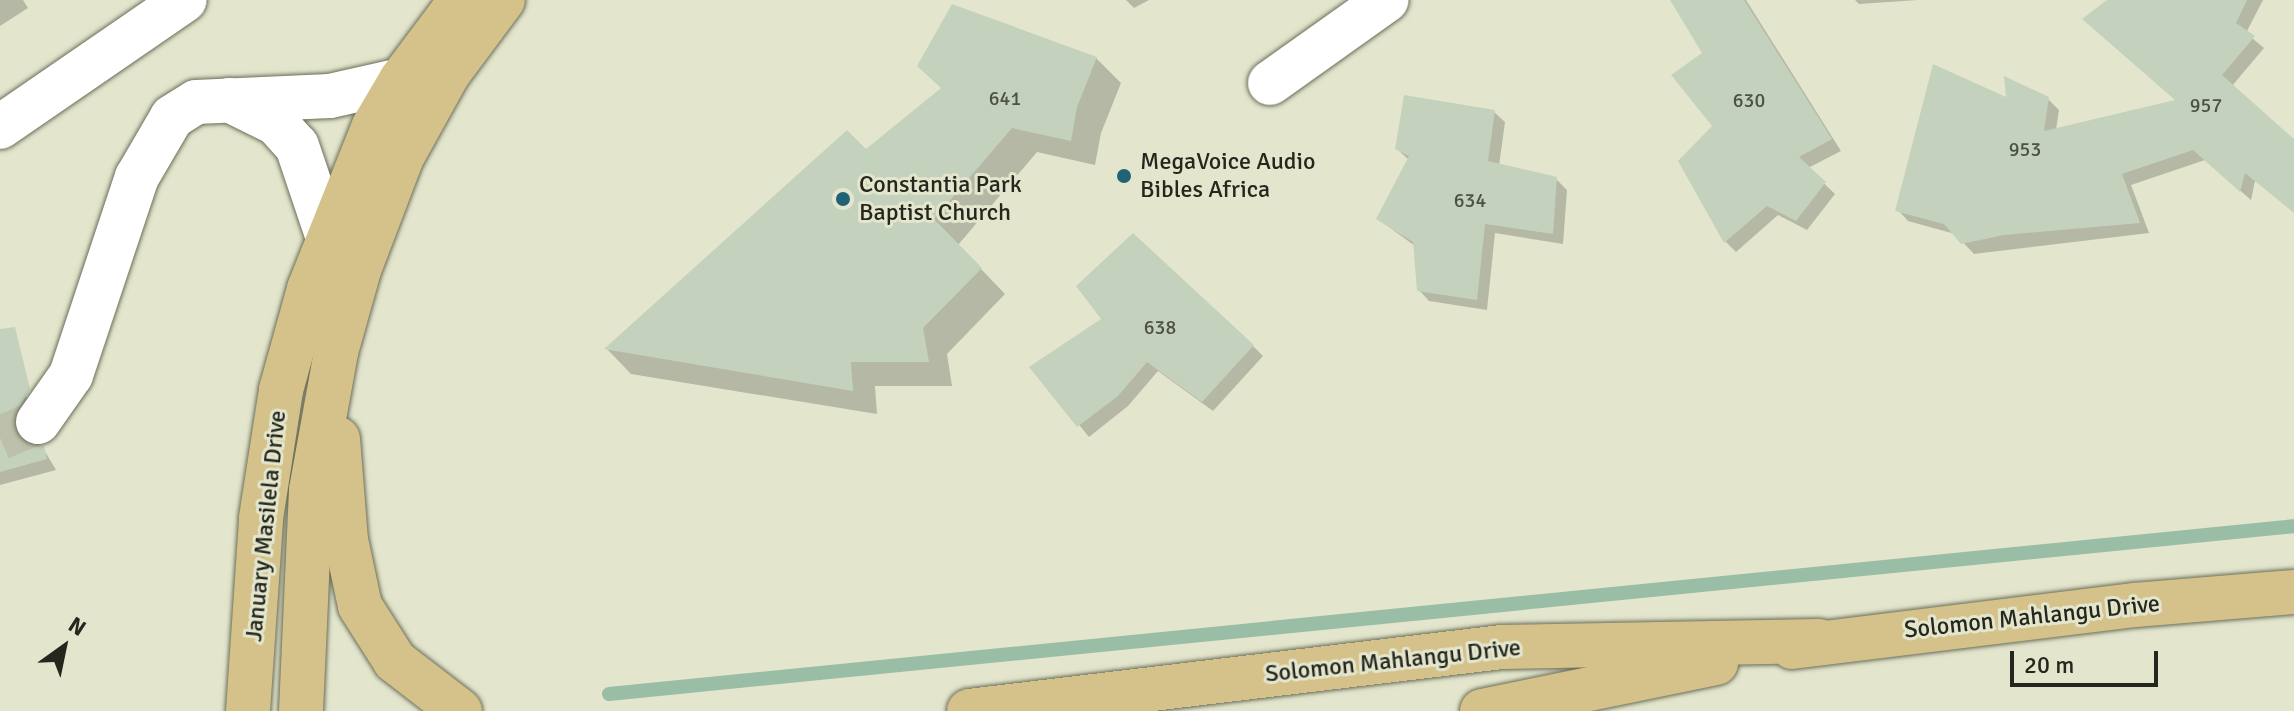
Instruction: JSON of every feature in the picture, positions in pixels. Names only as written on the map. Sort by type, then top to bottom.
[{"type":"main road","name":"January Masilela Drive","points":[[248,711],[261,518],[281,390],[327,235],[374,126],[401,80],[461,0]]},
{"type":"main road","name":"January Masilela Drive","points":[[301,711],[311,490],[336,352],[359,270],[402,157],[448,74],[503,0]]},
{"type":"main road","points":[[336,352],[341,496],[360,606],[395,661],[460,711]]},
{"type":"main road","name":"Solomon Mahlangu Drive","points":[[969,711],[1502,647],[1819,641],[2294,592]]},
{"type":"main road","name":"Solomon Mahlangu Drive","points":[[1482,711],[1819,641]]},
{"type":"street","points":[[0,127],[185,0]]},
{"type":"street","points":[[1270,83],[1387,0]]},
{"type":"street","points":[[38,422],[71,375],[154,142],[172,117],[196,102],[223,98],[330,96],[401,80]]},
{"type":"street","points":[[223,98],[276,123],[297,146],[327,235]]},
{"type":"building","points":[[1670,0],[1744,0],[1832,139],[1799,157],[1826,182],[1796,221],[1767,206],[1724,243],[1678,161],[1712,126],[1671,75],[1702,53]]},
{"type":"building","points":[[2107,0],[2247,0],[2236,23],[2255,36],[2222,75],[2294,139],[2294,213],[2245,173],[2240,192],[2193,150],[2122,174],[2140,223],[2004,235],[1961,244],[1944,224],[1895,211],[1933,64],[2006,97],[2004,76],[2049,97],[2044,131],[2175,100],[2082,19]]},
{"type":"building","name":"Constantia Park Baptist Church","points":[[952,4],[1097,57],[1077,107],[1071,141],[1012,128],[934,219],[982,268],[923,328],[929,362],[851,362],[853,391],[604,349],[847,130],[866,149],[941,88],[917,66]]},
{"type":"building","points":[[1404,95],[1495,110],[1488,161],[1557,177],[1553,234],[1485,224],[1477,300],[1417,291],[1413,242],[1376,219],[1409,156],[1395,149]]},
{"type":"building","points":[[1133,233],[1254,345],[1202,402],[1147,362],[1118,396],[1077,427],[1029,367],[1101,319],[1076,286]]},
{"type":"building","points":[[15,327],[30,389],[13,419],[15,432],[24,443],[44,446],[47,459],[0,472],[0,329]]},
{"type":"waterway","points":[[609,694],[2294,526]]},
{"type":"tunnel","points":[[0,438],[38,422]]},
{"type":"place","name":"MegaVoice Audio Bibles Africa","points":[[1124,176]]},
{"type":"place","name":"Constantia Park Baptist Church","points":[[843,199]]}]
